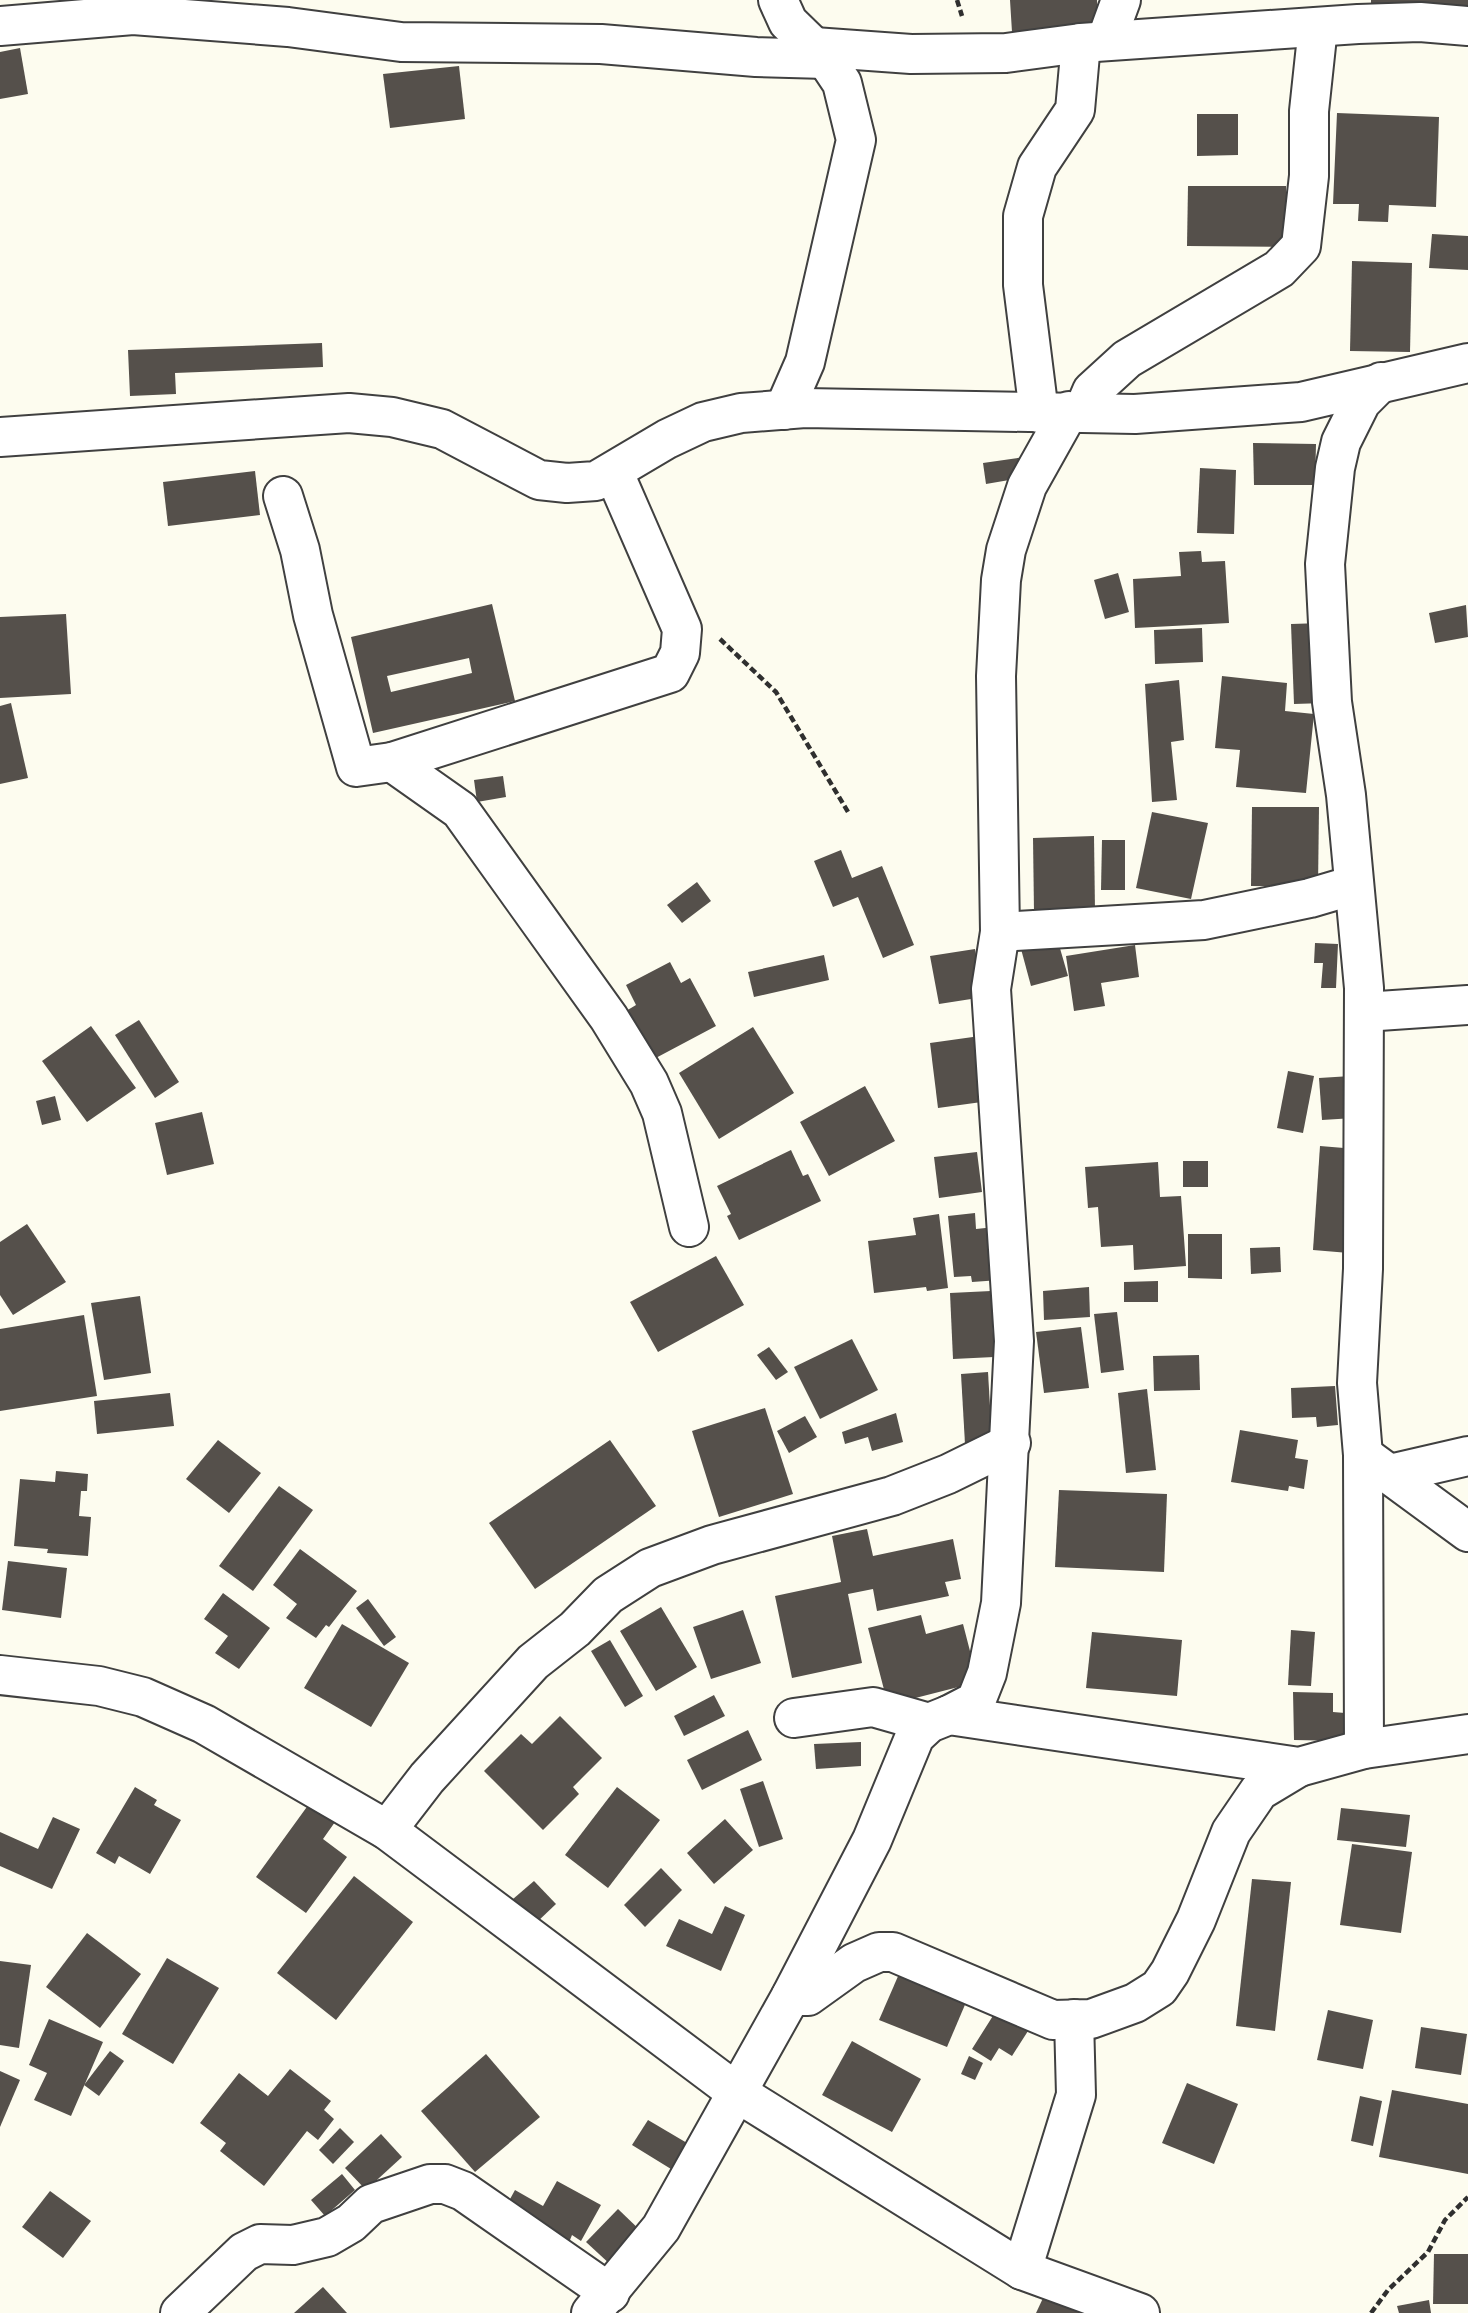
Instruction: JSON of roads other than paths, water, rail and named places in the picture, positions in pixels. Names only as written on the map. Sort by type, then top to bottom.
[{"type":"street","points":[[778,0],[788,22],[820,53],[842,83],[856,141],[804,362],[784,410]]},
{"type":"street","points":[[1064,412],[1023,285],[1023,216],[1037,167],[1075,110],[1093,42],[1121,0]]},
{"type":"street","points":[[0,26],[133,15],[288,27],[401,42],[601,44],[755,57],[820,53],[976,53],[1093,42],[1420,22],[1468,26]]},
{"type":"street","points":[[180,2313],[244,2252],[260,2244],[293,2245],[327,2236],[351,2223],[371,2204],[430,2184],[445,2184],[463,2191],[601,2303],[661,2228],[791,1996],[872,1840],[915,1736],[939,1719],[976,1701],[987,1672],[1002,1603],[1014,1341],[991,989],[1000,932],[996,676],[1000,580],[1006,550],[1027,486],[1064,412],[1092,391],[1126,359],[1279,269],[1301,246],[1309,176],[1309,111],[1318,27]]},
{"type":"street","points":[[0,437],[349,413],[392,417],[442,429],[539,480],[567,483],[596,481],[614,473],[667,439],[703,422],[741,413],[784,410],[1135,414],[1301,401],[1468,363]]},
{"type":"street","points":[[1364,1749],[1377,1465],[1357,1383],[1363,1269],[1364,1012],[1346,795],[1332,702],[1325,564],[1335,468],[1350,421],[1361,401],[1381,382]]},
{"type":"street","points":[[1301,401],[1320,430],[1335,468]]},
{"type":"street","points":[[283,496],[300,550],[313,615],[356,767],[392,762],[670,673],[680,653],[682,629],[614,473]]},
{"type":"street","points":[[392,762],[460,810],[608,1018],[649,1083],[662,1113],[689,1227]]},
{"type":"street","points":[[1000,932],[1204,920],[1310,898],[1354,885]]},
{"type":"street","points":[[1364,1012],[1468,1005]]},
{"type":"street","points":[[387,1830],[427,1778],[533,1662],[575,1629],[608,1595],[650,1568],[712,1545],[892,1496],[948,1474],[1011,1443]]},
{"type":"street","points":[[1377,1465],[1468,1457]]},
{"type":"street","points":[[1377,1465],[1468,1532]]},
{"type":"street","points":[[0,1675],[99,1686],[143,1697],[205,1724],[387,1830],[736,2092],[1022,2270],[1140,2313]]},
{"type":"street","points":[[793,1718],[873,1707],[939,1719],[1298,1767]]},
{"type":"street","points":[[791,1996],[808,1996],[854,1962],[879,1952],[893,1952],[1053,2020],[1091,2019],[1135,2003],[1159,1989],[1170,1972],[1196,1920],[1231,1832],[1259,1791],[1298,1767],[1364,1749],[1468,1734]]},
{"type":"street","points":[[1022,2270],[1076,2095],[1074,2020]]}]
